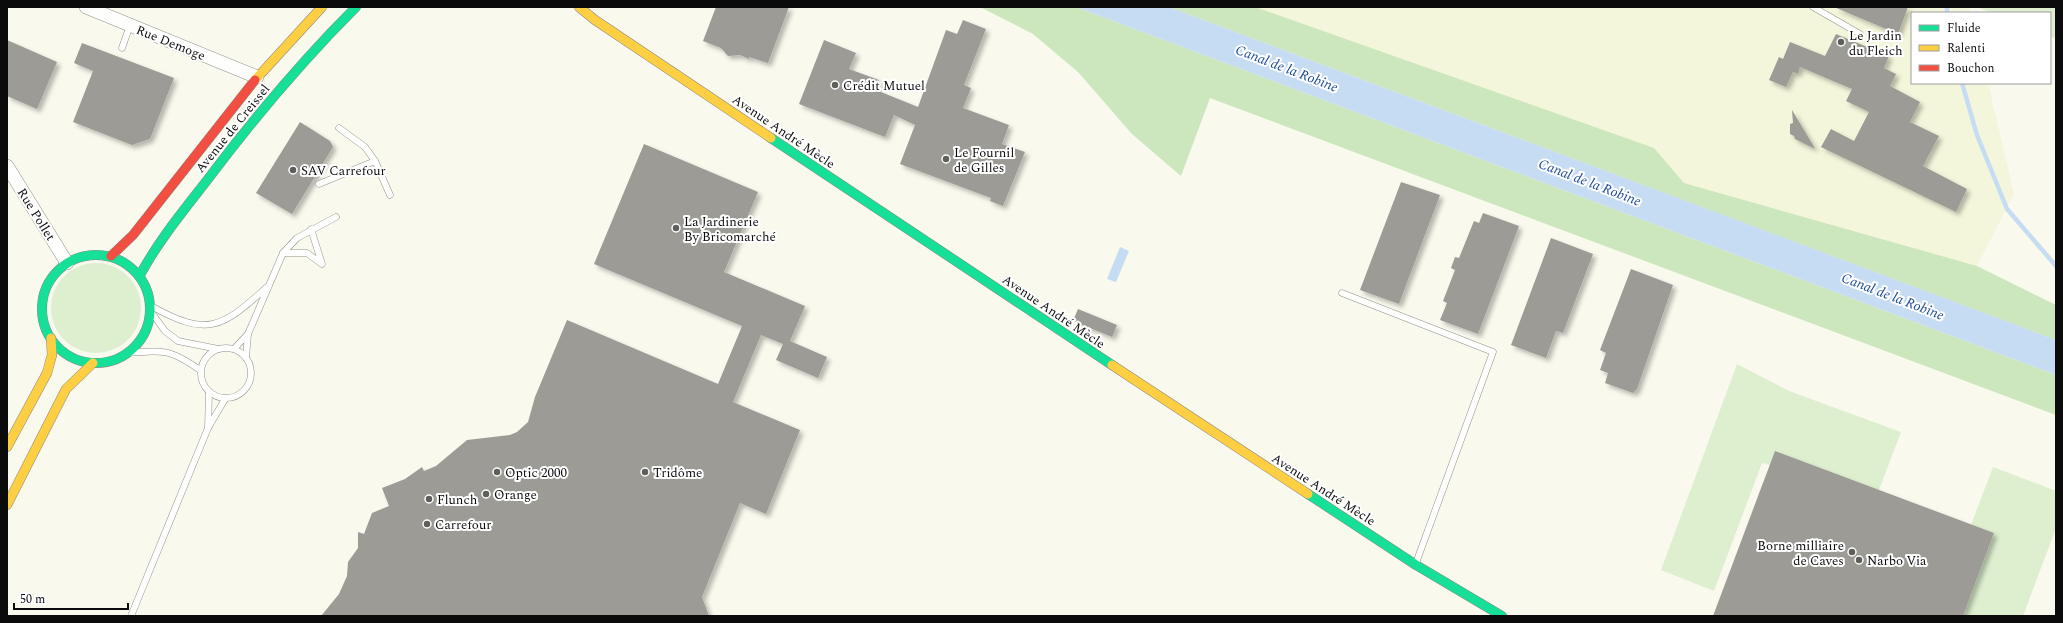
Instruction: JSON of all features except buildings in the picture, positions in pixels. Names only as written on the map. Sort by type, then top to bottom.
[{"type":"street","name":"Rue Demoge","points":[[86,7],[257,77]]},
{"type":"street","name":"Avenue de Creissel","points":[[111,256],[134,235],[257,77],[322,7]]},
{"type":"street","name":"Avenue de Creissel","points":[[140,275],[153,250],[263,108],[339,23],[356,7]]},
{"type":"street","name":"Avenue André Mècle","points":[[571,7],[596,20]]},
{"type":"street","name":"Avenue André Mècle","points":[[579,7],[596,20],[1018,302],[1416,565],[1502,616]]},
{"type":"street","name":"Rue Pollet","points":[[7,166],[67,263]]},
{"type":"street","points":[[96,254],[111,256],[127,263],[140,275],[148,290],[151,309],[148,328],[140,342],[128,353],[112,361],[93,363],[72,357],[62,351],[51,338],[43,323],[42,306],[45,289],[54,274],[67,263],[81,256],[96,254]]},
{"type":"street","points":[[7,447],[47,373],[52,355],[51,338]]},
{"type":"street","points":[[7,506],[66,388],[93,363]]},
{"type":"lane","points":[[1813,7],[1860,34]]},
{"type":"lane","points":[[122,48],[130,25]]},
{"type":"lane","points":[[339,128],[365,147],[375,161],[390,195]]},
{"type":"lane","points":[[318,184],[375,161]]},
{"type":"lane","points":[[246,357],[248,334],[283,253],[297,238],[311,229],[336,217]]},
{"type":"lane","points":[[283,253],[307,253],[322,264],[311,229]]},
{"type":"lane","points":[[151,309],[192,325],[207,326],[226,319],[269,284]]},
{"type":"lane","points":[[1342,293],[1493,352],[1416,565]]},
{"type":"lane","points":[[151,309],[165,331],[178,341],[218,349],[234,349],[246,357],[251,366],[251,377],[245,390],[236,397],[225,399],[217,398],[209,393],[201,379],[200,370],[208,355],[218,349]]},
{"type":"lane","points":[[234,349],[248,334]]},
{"type":"lane","points":[[128,353],[160,350],[180,356],[200,370]]},
{"type":"lane","points":[[208,428],[209,393]]},
{"type":"lane","points":[[131,616],[208,428],[225,399]]},
{"type":"green space","points":[[980,7],[1076,7],[2056,375],[2056,415],[1210,98],[1181,176],[1132,134],[1078,72],[1033,34]]},
{"type":"green space","points":[[1169,7],[1255,7],[1654,148],[1684,183],[1977,266],[2056,305],[2056,340]]},
{"type":"green space","points":[[1195,7],[1970,7],[1971,12],[1911,12],[1911,84],[1988,84],[2014,194],[1977,266],[1684,183]]},
{"type":"green space","points":[[1977,7],[2056,7],[2056,39],[2051,36],[2051,12],[1990,12]]},
{"type":"green space","points":[[96,263],[113,267],[128,276],[137,291],[141,308],[137,325],[128,340],[113,349],[96,353],[79,349],[64,340],[55,325],[51,308],[55,291],[64,276],[79,267]]},
{"type":"green space","points":[[1737,364],[1789,391],[1901,432],[1879,490],[1762,463],[1714,591],[1661,570]]},
{"type":"green space","points":[[1993,467],[2056,491],[2056,528],[2023,616],[1963,616],[1994,533],[1971,525]]},
{"type":"water","name":"Canal de la Robine","points":[[1076,7],[1169,7],[2027,329],[2056,340],[2056,375]]},
{"type":"water","points":[[1120,247],[1129,251],[1116,282],[1107,279]]},
{"type":"waterway","points":[[1947,7],[1947,12]]},
{"type":"waterway","points":[[1962,84],[1977,135],[2007,209],[2056,266]]},
{"type":"traffic: fast","points":[[140,275],[147,262],[172,226],[243,134],[279,90],[356,7]]},
{"type":"traffic: fast","points":[[771,138],[1112,365]]},
{"type":"traffic: fast","points":[[96,255],[117,259],[134,271],[146,288],[150,309],[146,330],[134,347],[117,359],[96,363],[75,359],[58,347],[46,330],[42,309],[46,288],[58,271],[75,259],[96,255]]},
{"type":"traffic: fast","points":[[1308,494],[1416,565],[1502,616]]},
{"type":"traffic: slow","points":[[255,80],[322,7]]},
{"type":"traffic: slow","points":[[579,7],[595,20],[771,138]]},
{"type":"traffic: slow","points":[[7,447],[47,373],[52,355],[51,338]]},
{"type":"traffic: slow","points":[[7,505],[66,389],[93,363]]},
{"type":"traffic: slow","points":[[1112,365],[1308,494]]},
{"type":"traffic: jam","points":[[111,256],[133,235],[255,80]]},
{"type":"place","name":"Le Jardin du Fleich","points":[[1841,42]]},
{"type":"place","name":"Crédit Mutuel","points":[[835,85]]},
{"type":"place","name":"Le Fournil de Gilles","points":[[946,159]]},
{"type":"place","name":"SAV Carrefour","points":[[293,170]]},
{"type":"place","name":"La Jardinerie By Bricomarché","points":[[676,228]]},
{"type":"place","name":"Optic 2000","points":[[497,472]]},
{"type":"place","name":"Tridôme","points":[[645,472]]},
{"type":"place","name":"Orange","points":[[486,494]]},
{"type":"place","name":"Flunch","points":[[429,499]]},
{"type":"place","name":"Carrefour","points":[[427,524]]},
{"type":"place","name":"Borne milliaire de Caves","points":[[1852,552]]},
{"type":"place","name":"Narbo Via","points":[[1859,560]]}]
